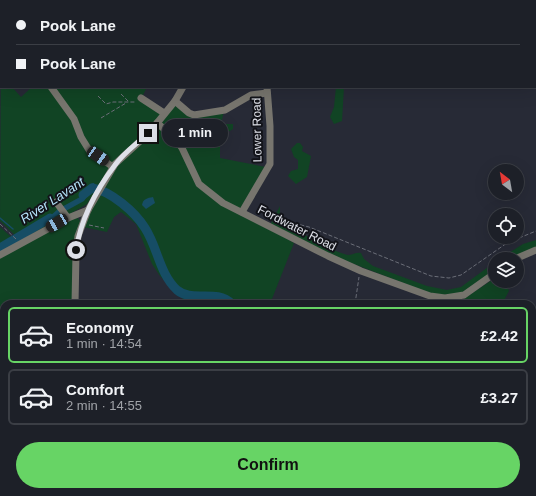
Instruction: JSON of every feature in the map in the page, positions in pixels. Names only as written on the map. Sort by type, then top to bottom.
[{"type":"street","points":[[52,88],[74,119],[81,137],[89,150],[113,167]]},
{"type":"street","points":[[75,300],[76,252],[82,223],[88,210],[113,167],[148,133],[175,101],[182,88]]},
{"type":"street","points":[[175,101],[189,113],[194,115],[226,110],[251,95],[267,90]]},
{"type":"street","name":"Lower Road","points":[[242,212],[270,164],[270,126],[267,90]]},
{"type":"street","points":[[141,98],[164,113]]},
{"type":"street","name":"Fordwater Road","points":[[157,122],[175,138],[182,148],[199,184],[223,203],[290,238],[361,271],[444,300]]},
{"type":"street","points":[[57,203],[66,216]]},
{"type":"street","points":[[0,255],[66,216],[88,210]]},
{"type":"street","points":[[524,255],[536,250]]},
{"type":"street","name":"Fordwater Road","points":[[450,300],[464,295],[488,278]]},
{"type":"path","points":[[121,94],[129,101],[129,103]]},
{"type":"path","points":[[98,96],[105,101],[106,104],[113,102],[134,103],[141,98]]},
{"type":"path","points":[[100,118],[126,103]]},
{"type":"path","points":[[82,223],[104,228]]},
{"type":"path","points":[[0,224],[15,238]]},
{"type":"path","points":[[287,233],[297,224],[309,227],[431,276],[449,278],[461,275],[507,243],[536,231]]},
{"type":"path","points":[[356,300],[361,271]]},
{"type":"green space","points":[[1,88],[13,88],[21,97],[31,88],[146,88],[141,99],[161,114],[147,132],[110,168],[87,204],[22,242],[0,221]]},
{"type":"green space","points":[[336,88],[344,88],[342,121],[334,124],[330,117],[334,107]]},
{"type":"green space","points":[[175,103],[189,114],[224,111],[220,128],[226,124],[233,124],[233,129],[228,132],[228,137],[220,146],[220,158],[271,168],[245,213],[294,243],[272,300],[183,299],[160,276],[152,264],[136,224],[121,212],[114,217],[107,232],[83,227],[89,211],[116,165]]},
{"type":"green space","points":[[297,143],[300,143],[303,147],[302,151],[311,156],[307,177],[296,184],[288,176],[291,171],[298,169],[298,160],[294,157],[291,149]]},
{"type":"green space","points":[[280,206],[280,216],[283,221],[315,241],[344,254],[349,255],[361,253],[364,259],[373,266],[427,286],[447,290],[461,287],[488,267],[488,274],[473,286],[459,293],[452,295],[432,294],[328,254],[270,225]]},
{"type":"green space","points":[[78,218],[80,221],[73,300],[0,300],[0,258],[69,220]]},
{"type":"green space","points":[[0,227],[19,244],[0,253]]},
{"type":"green space","points":[[536,240],[536,248],[524,253],[510,252],[524,244]]},
{"type":"green space","points":[[488,283],[488,288],[508,288],[509,291],[504,300],[462,300]]},
{"type":"water","points":[[94,183],[95,185],[84,201],[40,225],[58,209],[80,197],[90,184]]},
{"type":"water","points":[[153,197],[155,203],[146,209],[142,205],[143,201],[147,198]]},
{"type":"waterway","name":"River Lavant","points":[[83,195],[92,188],[107,193],[122,203],[135,215],[145,228],[166,276],[177,290],[183,294],[212,296],[227,300]]},
{"type":"waterway","points":[[0,218],[13,229]]},
{"type":"waterway","name":"River Lavant","points":[[0,248],[50,218]]},
{"type":"route","points":[[76,250],[82,223],[115,164],[148,133]]}]
